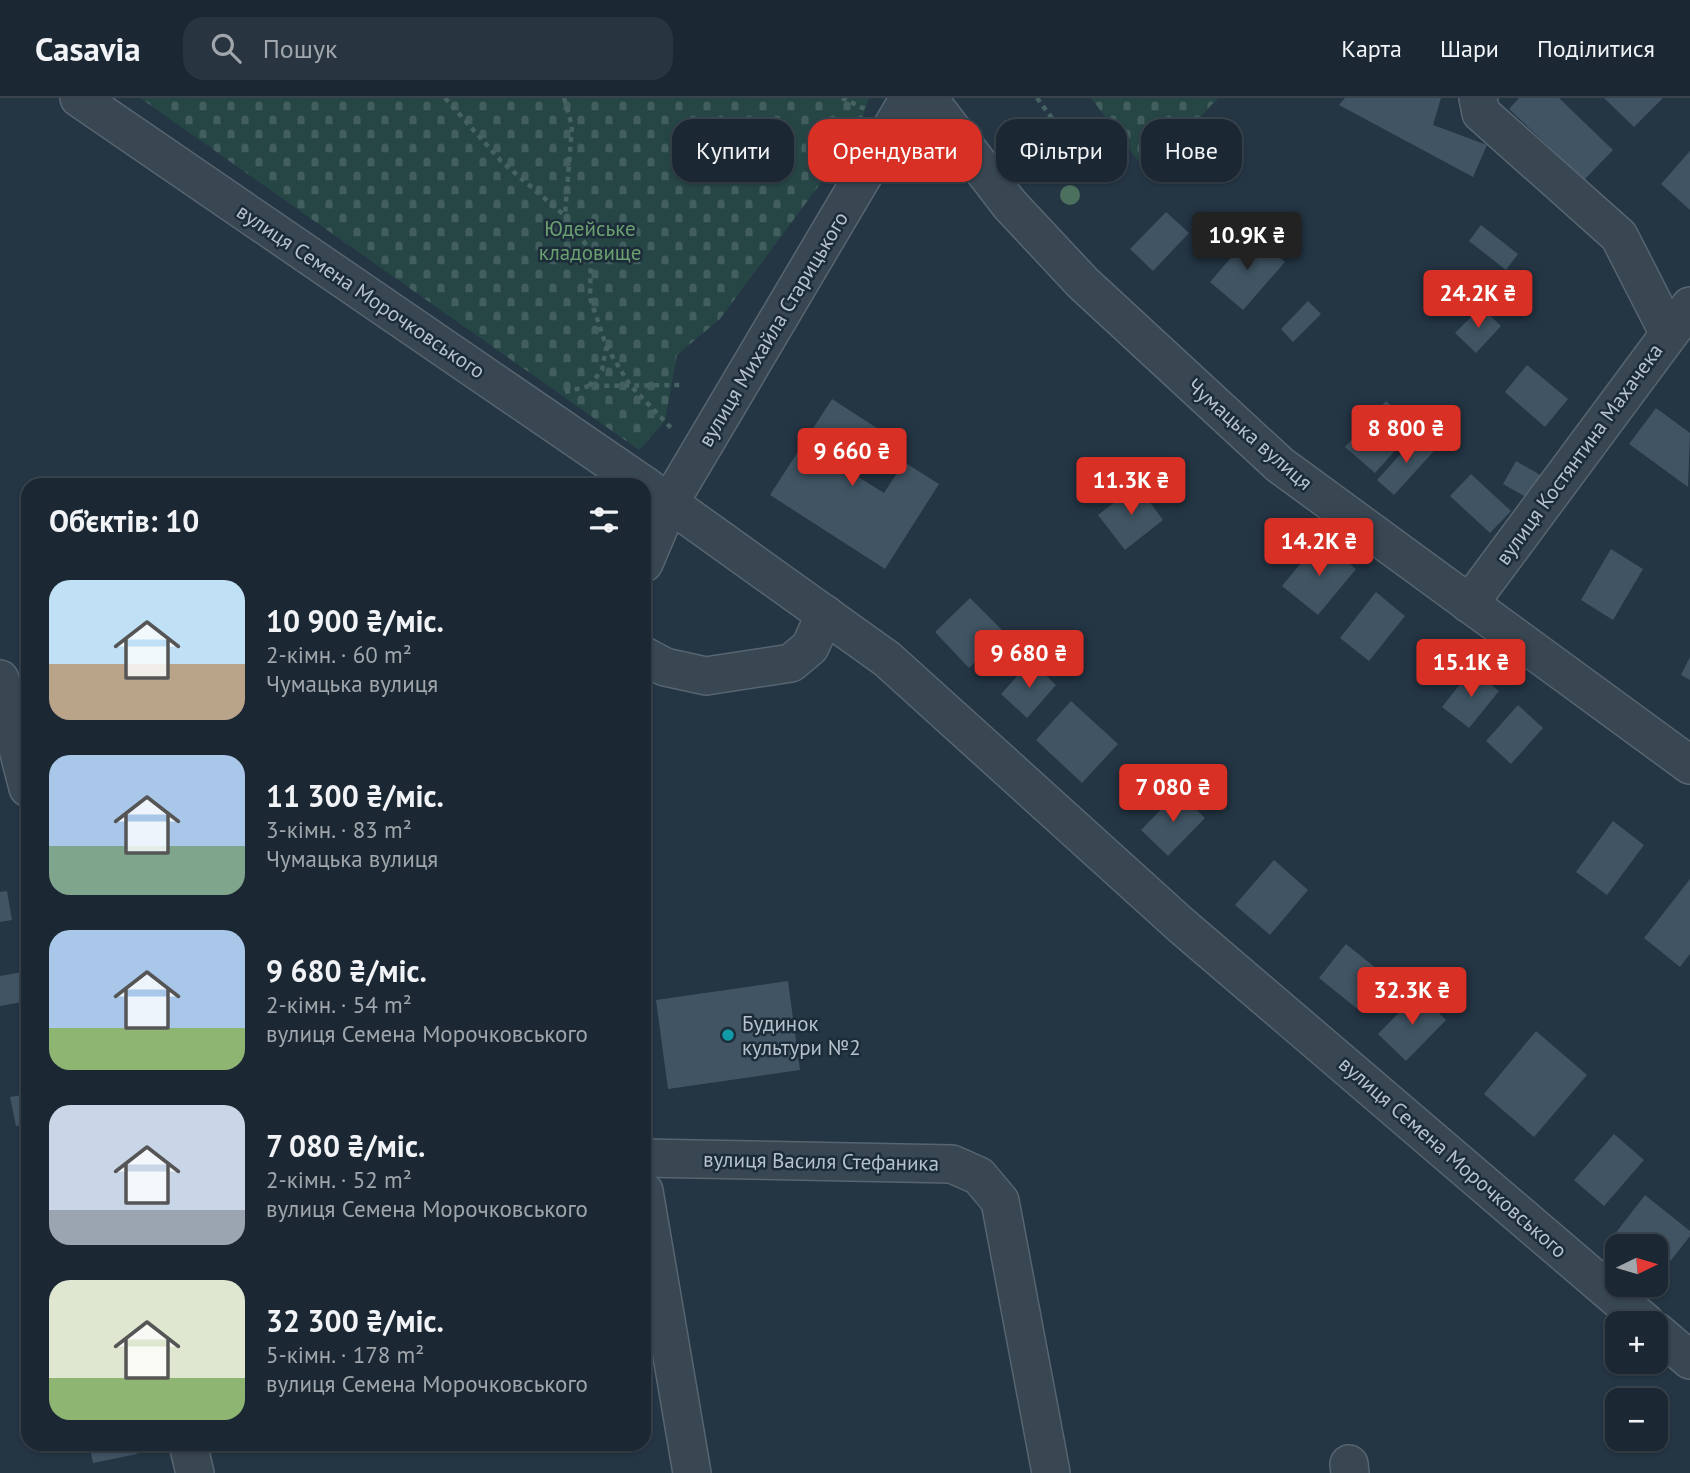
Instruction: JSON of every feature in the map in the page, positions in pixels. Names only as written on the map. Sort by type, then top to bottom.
[{"type":"street","name":"вулиця Семена Морочковського","points":[[79,98],[633,478]]},
{"type":"street","name":"вулиця Михайла Старицького","points":[[652,491],[909,98]]},
{"type":"street","name":"Чумацька вулиця","points":[[928,98],[1010,205],[1083,283],[1280,465],[1690,765]]},
{"type":"street","points":[[1478,98],[1481,113],[1619,236],[1679,319]]},
{"type":"street","name":"вулиця Костянтина Махачека","points":[[1469,604],[1679,319]]},
{"type":"street","name":"вулиця Семена Морочковського","points":[[652,491],[887,659],[1182,926],[1632,1311]]},
{"type":"street","points":[[651,660],[665,667],[706,676],[792,663],[810,647],[825,614]]},
{"type":"street","points":[[0,679],[20,722]]},
{"type":"street","name":"вулиця Василя Стефаника","points":[[651,1158],[952,1164],[979,1175],[1000,1201],[1051,1473]]},
{"type":"street","points":[[651,1232],[692,1473]]},
{"type":"street","points":[[1668,1341],[1690,1360]]},
{"type":"street","points":[[190,1451],[195,1473]]},
{"type":"path","points":[[445,98],[501,161],[565,215],[591,252],[590,298],[607,348],[630,384],[678,435]]},
{"type":"path","points":[[564,98],[572,126],[565,215]]},
{"type":"path","points":[[842,98],[878,115]]},
{"type":"path","points":[[1037,98],[1052,119]]},
{"type":"path","points":[[589,386],[601,369],[607,348]]},
{"type":"path","points":[[562,393],[589,386],[682,385]]},
{"type":"green space","name":"Юдейське кладовище","points":[[140,98],[869,98],[862,119],[808,119],[808,182],[821,182],[720,319],[677,355],[665,421],[639,450]]},
{"type":"green space","points":[[1091,98],[1218,98],[1198,119],[1141,119],[1141,165],[1127,146],[1127,119],[1107,119]]},
{"type":"building","points":[[1345,98],[1441,98],[1433,125],[1487,145],[1473,177],[1339,105]]},
{"type":"building","points":[[1519,98],[1559,98],[1613,150],[1584,180],[1509,109]]},
{"type":"building","points":[[1604,98],[1663,98],[1634,127]]},
{"type":"building","points":[[1690,151],[1690,210],[1661,184]]},
{"type":"building","points":[[1166,212],[1189,233],[1153,271],[1130,249]]},
{"type":"building","points":[[1481,225],[1518,254],[1506,270],[1469,241]]},
{"type":"building","points":[[1251,234],[1285,262],[1243,310],[1210,282]]},
{"type":"building","points":[[1308,301],[1321,314],[1293,342],[1281,329]]},
{"type":"building","points":[[1481,307],[1501,326],[1476,353],[1455,333]]},
{"type":"building","points":[[1527,365],[1568,399],[1545,427],[1505,392]]},
{"type":"building","points":[[832,399],[880,430],[852,473],[884,493],[904,462],[939,484],[885,569],[770,495]]},
{"type":"building","points":[[1386,401],[1416,427],[1375,473],[1345,447]]},
{"type":"building","points":[[1656,408],[1690,433],[1688,487],[1629,444]]},
{"type":"building","points":[[1418,435],[1434,451],[1394,495],[1377,480]]},
{"type":"building","points":[[1516,461],[1542,476],[1529,499],[1503,484]]},
{"type":"building","points":[[1471,474],[1511,511],[1490,533],[1450,496]]},
{"type":"building","points":[[1137,485],[1163,520],[1125,550],[1098,515]]},
{"type":"building","points":[[1320,540],[1356,569],[1318,615],[1282,586]]},
{"type":"building","points":[[1611,549],[1643,569],[1613,620],[1581,600]]},
{"type":"building","points":[[1376,592],[1405,616],[1369,661],[1340,638]]},
{"type":"building","points":[[970,598],[1005,633],[969,668],[935,632]]},
{"type":"building","points":[[1690,657],[1690,680],[1681,675]]},
{"type":"building","points":[[1031,661],[1056,685],[1027,718],[1001,694]]},
{"type":"building","points":[[1472,669],[1499,691],[1469,728],[1442,707]]},
{"type":"building","points":[[1071,701],[1118,744],[1082,783],[1036,740]]},
{"type":"building","points":[[1518,705],[1543,728],[1511,764],[1486,741]]},
{"type":"building","points":[[1178,792],[1205,818],[1168,856],[1141,830]]},
{"type":"building","points":[[1613,821],[1644,845],[1607,895],[1576,872]]},
{"type":"building","points":[[1274,860],[1308,890],[1270,935],[1235,905]]},
{"type":"building","points":[[1690,879],[1690,954],[1680,967],[1644,938]]},
{"type":"building","points":[[7,891],[12,920],[0,922],[0,892]]},
{"type":"building","points":[[1346,944],[1387,977],[1360,1011],[1319,978]]},
{"type":"building","points":[[21,972],[21,1002],[0,1006],[0,976]]},
{"type":"building","name":"Будинок культури №2","points":[[788,981],[800,1070],[668,1089],[656,1000]]},
{"type":"building","points":[[1418,993],[1446,1020],[1406,1061],[1378,1034]]},
{"type":"building","points":[[1536,1031],[1587,1075],[1534,1137],[1484,1094]]},
{"type":"building","points":[[21,1095],[21,1125],[16,1126],[10,1097]]},
{"type":"building","points":[[1614,1134],[1644,1160],[1604,1206],[1574,1180]]},
{"type":"building","points":[[1645,1195],[1690,1231],[1690,1236],[1668,1264],[1668,1234],[1615,1234]]},
{"type":"building","points":[[90,1451],[136,1451],[137,1454],[93,1463]]},
{"type":"place","name":"Будинок культури №2","points":[[728,1035]]}]
